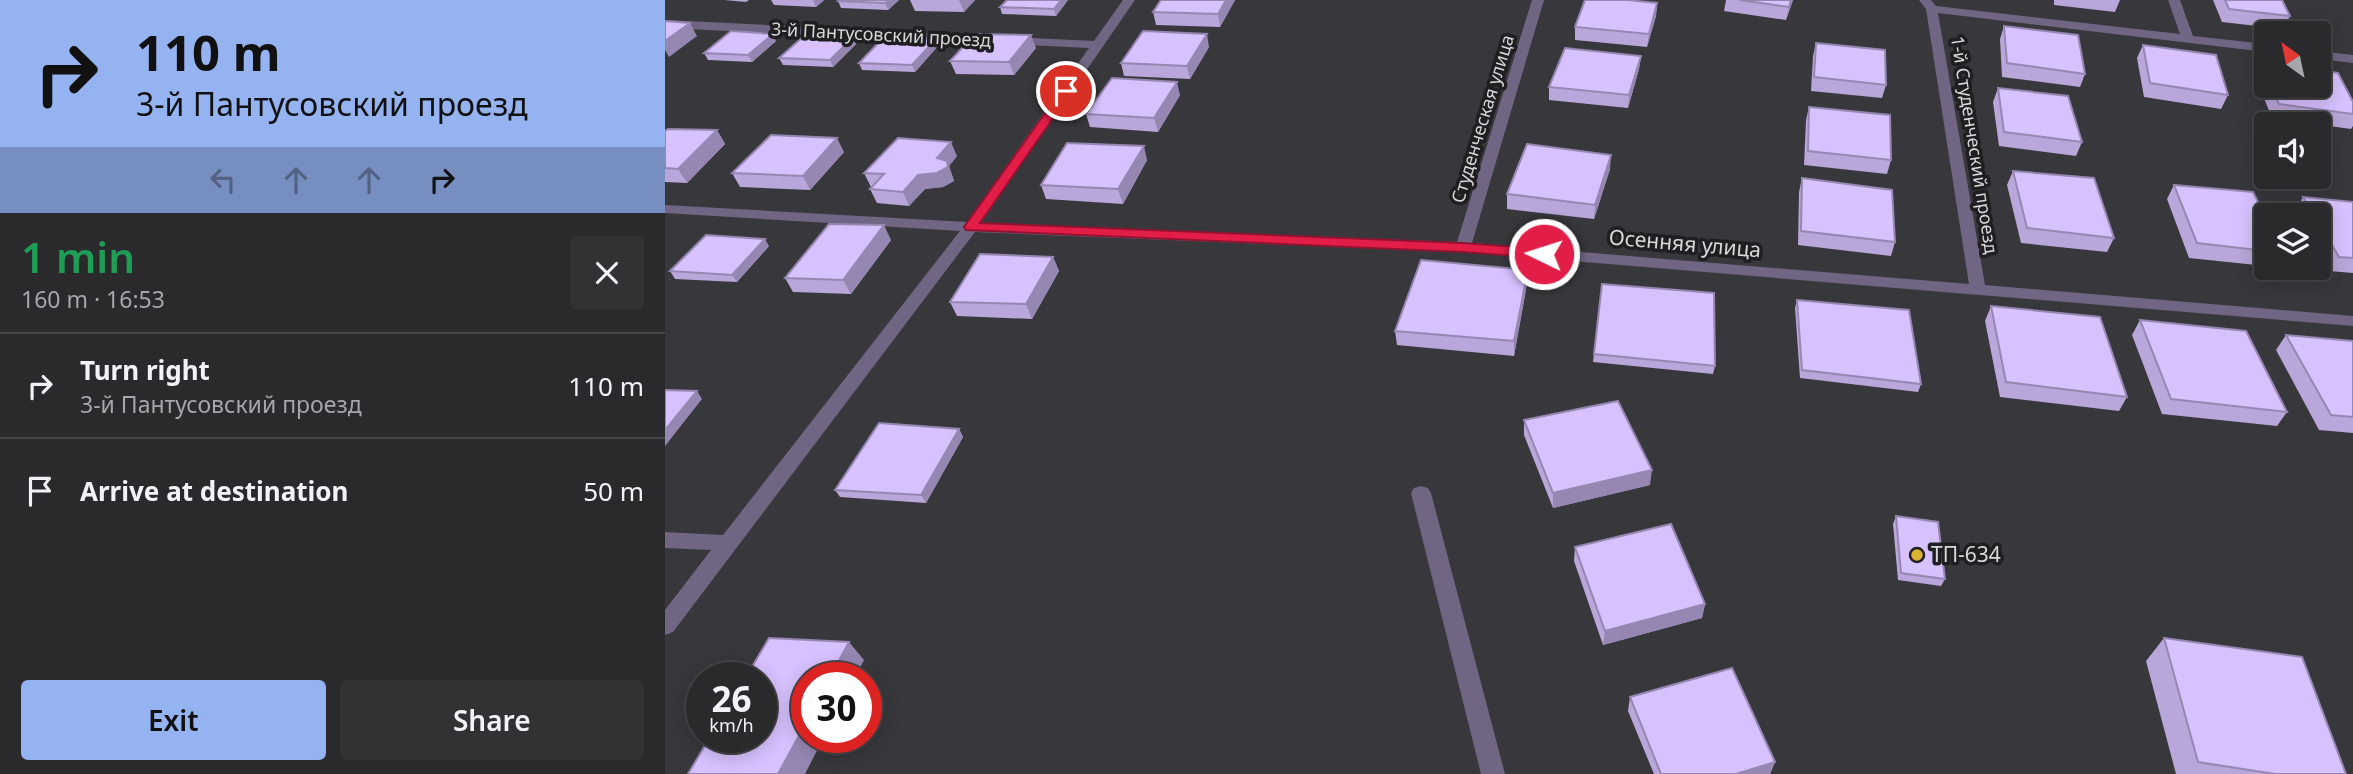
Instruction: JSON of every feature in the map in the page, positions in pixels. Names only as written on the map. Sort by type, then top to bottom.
[{"type":"street","points":[[665,626],[971,227],[1129,0]]},
{"type":"street","name":"Студенческая улица","points":[[1463,247],[1538,0]]},
{"type":"street","points":[[2174,0],[2187,39]]},
{"type":"street","points":[[1928,4],[2254,47]]},
{"type":"street","name":"1-й Студенческий проезд","points":[[1928,4],[1978,288]]},
{"type":"street","name":"3-й Пантусовский проезд","points":[[665,24],[1097,46]]},
{"type":"street","points":[[2331,56],[2353,59]]},
{"type":"street","points":[[665,209],[971,227]]},
{"type":"street","name":"Осенняя улица","points":[[971,227],[1463,247],[2353,321]]},
{"type":"street","points":[[1421,494],[1493,774]]},
{"type":"street","points":[[665,540],[727,543]]},
{"type":"building","points":[[839,0],[889,0],[885,3]]},
{"type":"building","points":[[1007,0],[1061,0],[1054,9],[1000,7]]},
{"type":"building","points":[[1161,0],[1226,0],[1218,14],[1153,12]]},
{"type":"building","points":[[1585,0],[1657,3],[1649,34],[1575,27]]},
{"type":"building","points":[[1740,0],[1791,0],[1789,7]]},
{"type":"building","points":[[2225,0],[2282,0],[2290,16],[2229,9]]},
{"type":"building","points":[[665,21],[690,23],[665,41]]},
{"type":"building","points":[[2004,26],[2078,35],[2085,74],[2007,63]]},
{"type":"building","points":[[731,31],[773,34],[748,55],[704,53]]},
{"type":"building","points":[[1143,31],[1207,34],[1187,66],[1121,63]]},
{"type":"building","points":[[975,34],[1031,35],[1009,62],[950,61]]},
{"type":"building","points":[[805,35],[853,37],[830,60],[779,58]]},
{"type":"building","points":[[884,37],[936,39],[912,65],[859,63]]},
{"type":"building","points":[[1816,43],[1885,50],[1886,85],[1814,77]]},
{"type":"building","points":[[2143,45],[2216,55],[2228,95],[2150,83]]},
{"type":"building","points":[[1565,48],[1641,56],[1629,95],[1549,87]]},
{"type":"building","points":[[2331,72],[2338,73],[2353,102],[2353,114],[2279,104],[2277,98],[2331,98]]},
{"type":"building","points":[[1112,78],[1177,82],[1154,118],[1086,114]]},
{"type":"building","points":[[1998,88],[2068,96],[2082,142],[2004,132]]},
{"type":"building","points":[[1809,107],[1890,115],[1891,160],[1808,151]]},
{"type":"building","points":[[717,130],[678,169],[665,168],[665,131]]},
{"type":"building","points":[[771,135],[837,138],[803,176],[732,173]]},
{"type":"building","points":[[898,138],[951,142],[937,158],[947,161],[948,167],[937,173],[918,175],[903,192],[870,189],[884,174],[864,173]]},
{"type":"building","points":[[1067,143],[1144,146],[1118,189],[1041,185]]},
{"type":"building","points":[[1527,144],[1611,155],[1595,205],[1507,194]]},
{"type":"building","points":[[2013,171],[2094,178],[2114,238],[2027,228]]},
{"type":"building","points":[[1802,178],[1892,190],[1895,242],[1801,231]]},
{"type":"building","points":[[2174,185],[2253,192],[2258,203],[2254,203],[2254,250],[2197,243]]},
{"type":"building","points":[[2303,197],[2353,202],[2353,258],[2339,257],[2331,243],[2331,203],[2307,203]]},
{"type":"building","points":[[829,224],[884,225],[843,280],[785,278]]},
{"type":"building","points":[[706,235],[765,239],[732,275],[670,271]]},
{"type":"building","points":[[980,254],[1053,257],[1026,304],[950,302]]},
{"type":"building","points":[[1421,260],[1528,270],[1514,341],[1395,331]]},
{"type":"building","points":[[1602,284],[1714,293],[1715,366],[1594,354]]},
{"type":"building","points":[[1797,300],[1909,310],[1921,384],[1802,370]]},
{"type":"building","points":[[1991,306],[2100,317],[2127,397],[2006,382]]},
{"type":"building","points":[[2140,320],[2246,331],[2287,412],[2171,399]]},
{"type":"building","points":[[2286,335],[2353,341],[2353,417],[2331,415]]},
{"type":"building","points":[[665,390],[697,391],[665,430]]},
{"type":"building","points":[[1618,401],[1652,470],[1553,493],[1524,420]]},
{"type":"building","points":[[879,423],[959,429],[921,495],[835,490]]},
{"type":"building","name":"ТП-634","points":[[1896,516],[1938,522],[1945,579],[1901,573]]},
{"type":"building","points":[[1671,524],[1705,604],[1605,631],[1575,547]]},
{"type":"building","points":[[769,638],[849,642],[838,662],[791,662],[791,750],[778,774],[688,774],[700,753],[777,753],[777,662],[755,662]]},
{"type":"building","points":[[2164,638],[2302,657],[2346,774],[2275,774],[2198,762]]},
{"type":"building","points":[[1732,668],[1775,762],[1736,774],[1661,774],[1630,697]]},
{"type":"place","name":"ТП-634","points":[[1917,555]]},
{"type":"route","points":[[1066,91],[971,227],[1463,247],[1544,254]]}]
